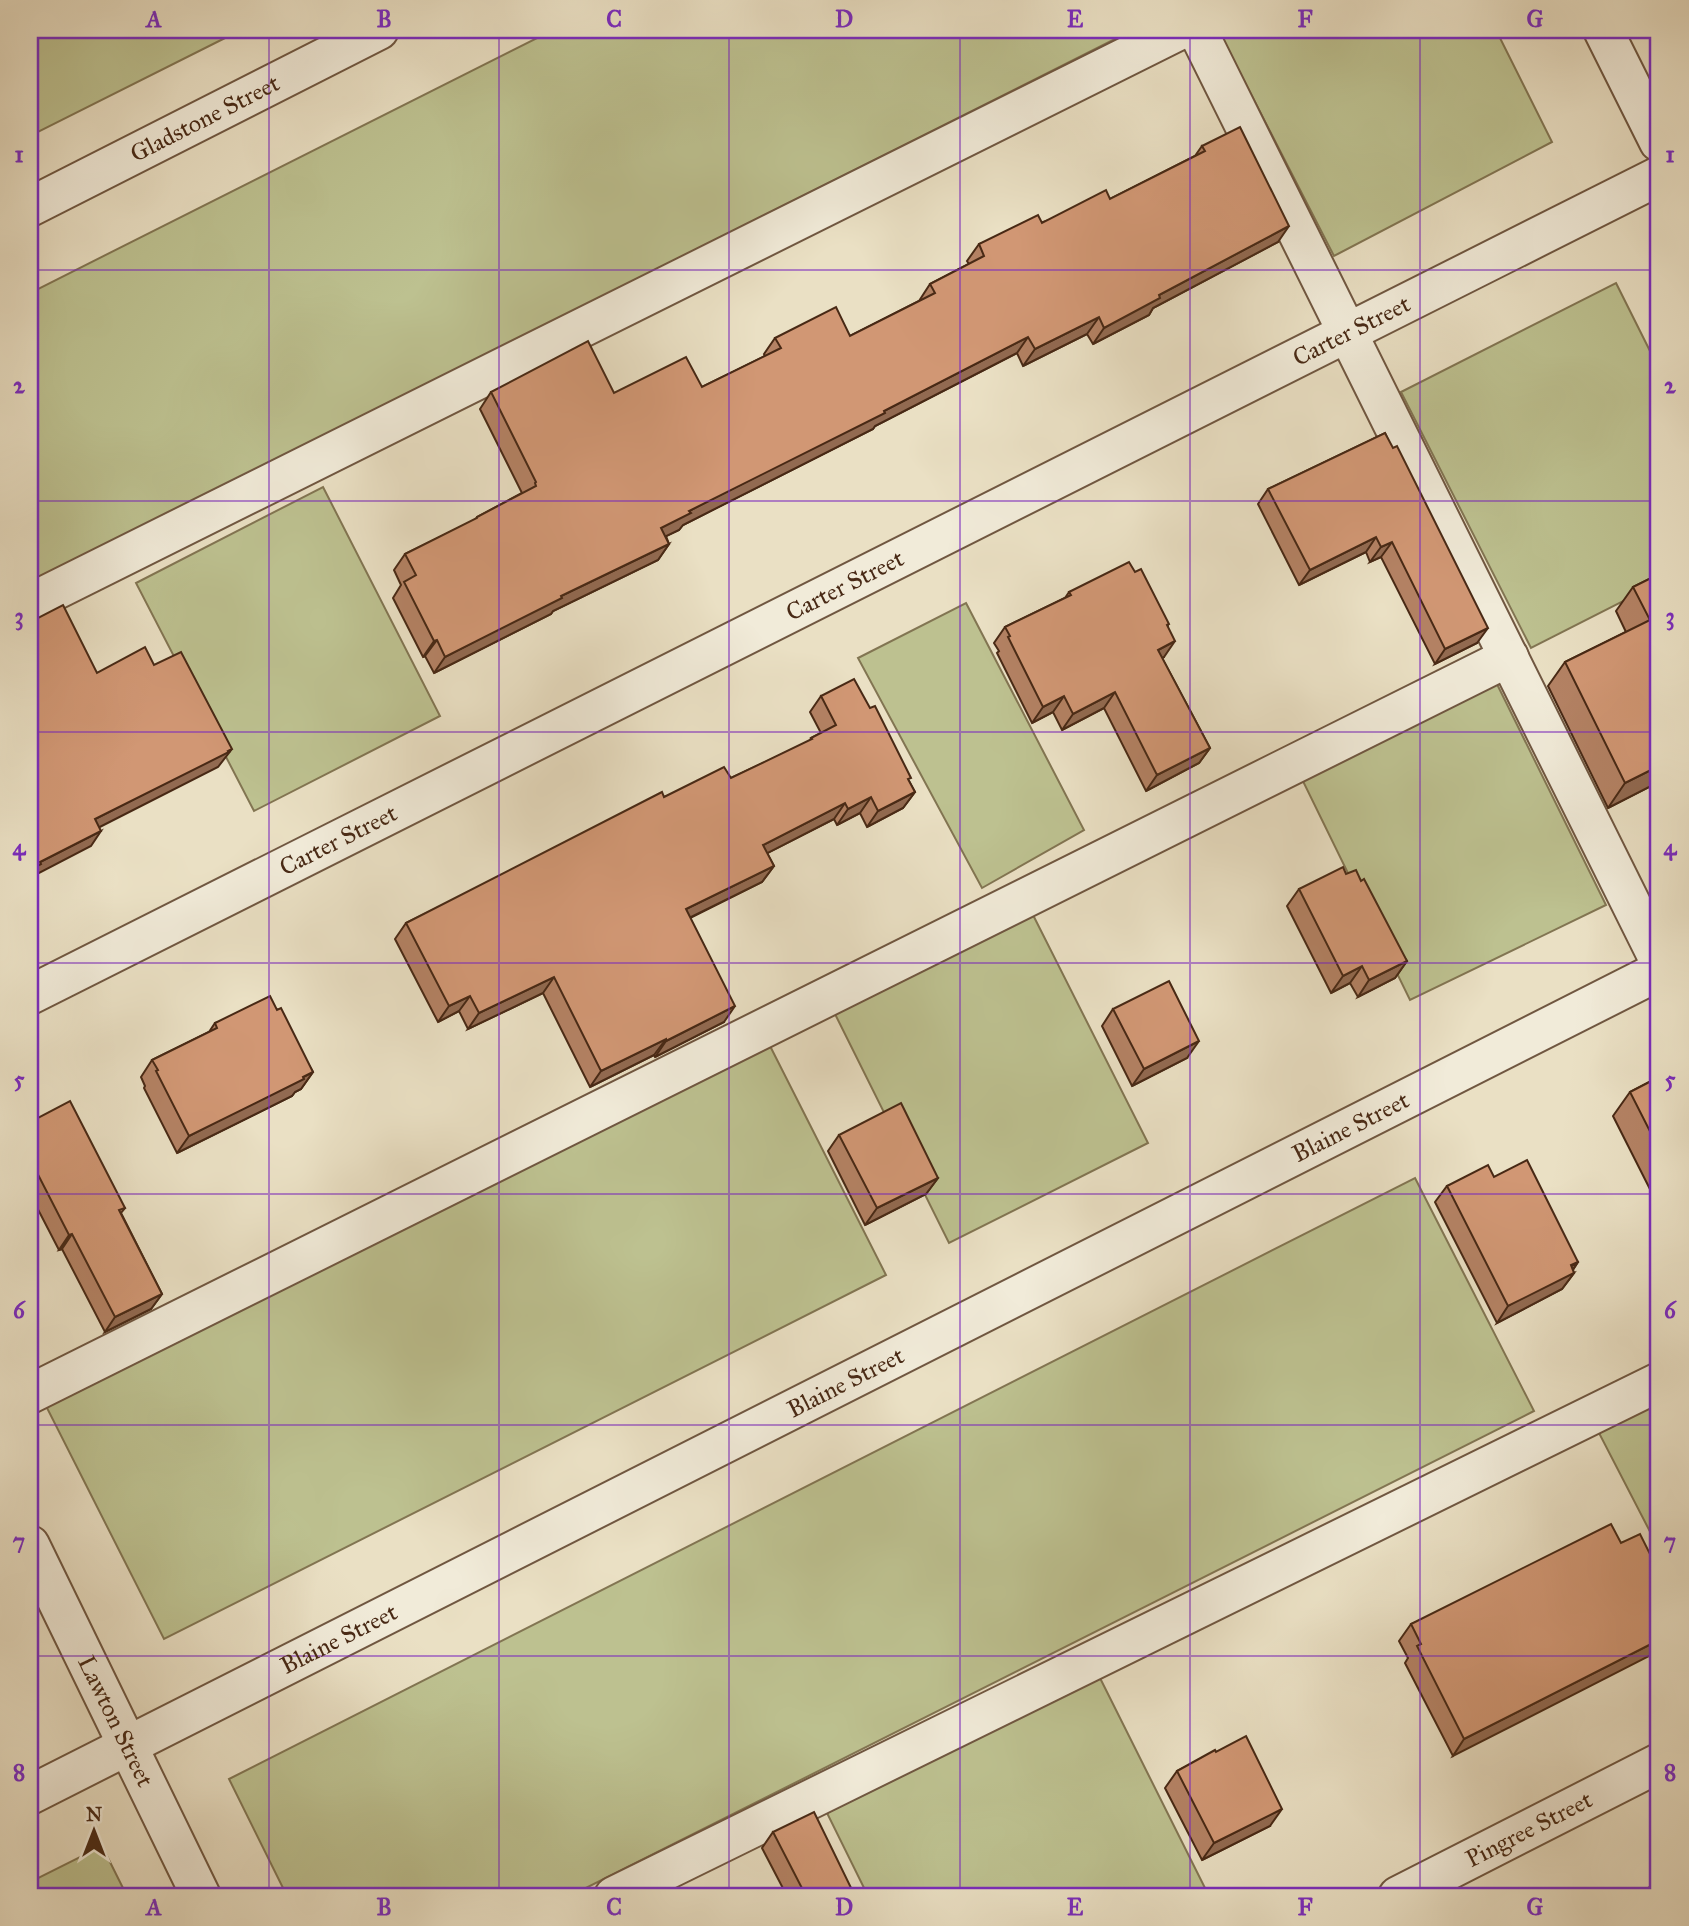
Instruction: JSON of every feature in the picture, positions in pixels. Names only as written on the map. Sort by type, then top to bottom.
[{"type":"street","name":"Gladstone Street","points":[[30,207],[379,30]]},
{"type":"street","points":[[30,603],[1180,30]]},
{"type":"street","points":[[1197,30],[1659,960]]},
{"type":"street","points":[[1604,30],[1659,142]]},
{"type":"street","name":"Carter Street","points":[[30,995],[1659,176]]},
{"type":"street","points":[[30,1394],[1508,657]]},
{"type":"street","name":"Blaine Street","points":[[30,1795],[1659,971]]},
{"type":"street","points":[[614,1896],[1659,1382]]},
{"type":"street","name":"Lawton Street","points":[[30,1545],[201,1896]]},
{"type":"street","name":"Pingree Street","points":[[1398,1896],[1659,1763]]},
{"type":"green space","points":[[30,30],[241,30],[30,136]]},
{"type":"green space","points":[[553,30],[1133,30],[30,584],[30,293]]},
{"type":"green space","points":[[1218,30],[1496,30],[1552,142],[1334,256]]},
{"type":"green space","points":[[1616,283],[1659,369],[1659,583],[1531,648],[1401,392]]},
{"type":"green space","points":[[323,487],[440,716],[254,811],[136,583]]},
{"type":"green space","points":[[966,603],[1084,830],[982,888],[858,658]]},
{"type":"green space","points":[[1493,676],[1606,905],[1410,1000],[1298,771]]},
{"type":"green space","points":[[1030,909],[1148,1143],[949,1243],[832,1008]]},
{"type":"green space","points":[[767,1040],[886,1275],[164,1639],[45,1404]]},
{"type":"green space","points":[[1415,1178],[1534,1411],[570,1896],[287,1896],[229,1779]]},
{"type":"green space","points":[[1659,1402],[1659,1549],[1599,1433]]},
{"type":"green space","points":[[1100,1678],[1209,1896],[868,1896],[827,1813]]},
{"type":"green space","points":[[102,1846],[127,1896],[30,1896],[30,1882]]},
{"type":"building","points":[[1240,127],[1289,226],[1159,295],[1160,298],[1104,328],[1099,317],[1035,349],[1028,337],[884,411],[885,413],[689,511],[691,513],[661,528],[669,544],[561,596],[562,598],[445,657],[437,640],[434,641],[404,582],[416,575],[405,554],[536,486],[491,392],[588,341],[614,393],[686,357],[702,387],[781,348],[775,338],[836,307],[850,336],[935,293],[930,284],[984,256],[979,244],[1038,215],[1042,223],[1106,190],[1110,199],[1205,151],[1202,146]]},
{"type":"building","points":[[1385,433],[1393,448],[1397,446],[1488,628],[1445,649],[1392,542],[1381,547],[1376,537],[1310,570],[1268,489]]},
{"type":"building","points":[[1129,562],[1135,572],[1141,569],[1169,624],[1167,625],[1175,641],[1158,650],[1210,748],[1157,775],[1115,692],[1073,714],[1064,696],[1043,707],[1005,627],[1071,595],[1069,592]]},
{"type":"building","points":[[1659,574],[1659,766],[1625,783],[1565,662],[1650,620],[1633,587]]},
{"type":"building","points":[[63,605],[97,673],[145,647],[154,665],[181,652],[232,749],[95,819],[101,831],[40,862],[41,864],[30,870],[30,622]]},
{"type":"building","points":[[854,679],[870,708],[875,706],[911,778],[908,779],[915,792],[878,811],[871,797],[848,809],[845,803],[763,845],[774,866],[686,909],[735,1006],[601,1071],[554,977],[479,1013],[470,996],[449,1006],[406,923],[662,792],[664,797],[724,767],[731,778],[812,739],[836,725],[821,696]]},
{"type":"building","points":[[1343,867],[1346,874],[1356,870],[1361,881],[1364,879],[1407,961],[1369,980],[1362,966],[1343,976],[1299,889]]},
{"type":"building","points":[[1169,981],[1199,1041],[1144,1069],[1113,1009]]},
{"type":"building","points":[[270,996],[277,1010],[281,1008],[313,1072],[189,1136],[152,1060],[217,1028],[215,1023]]},
{"type":"building","points":[[1659,1077],[1659,1149],[1630,1092]]},
{"type":"building","points":[[70,1101],[125,1208],[119,1210],[162,1294],[115,1317],[30,1159],[30,1122]]},
{"type":"building","points":[[901,1103],[938,1178],[877,1208],[839,1135]]},
{"type":"building","points":[[1527,1160],[1578,1262],[1571,1265],[1574,1273],[1508,1306],[1447,1186],[1488,1165],[1494,1177]]},
{"type":"building","points":[[1611,1524],[1621,1543],[1640,1534],[1659,1572],[1659,1640],[1464,1739],[1417,1646],[1421,1644],[1411,1624]]},
{"type":"building","points":[[1246,1736],[1282,1809],[1214,1843],[1177,1771]]},
{"type":"building","points":[[814,1812],[855,1896],[806,1896],[773,1832]]},
{"type":"building","points":[[1659,1883],[1659,1896],[1630,1896]]}]
